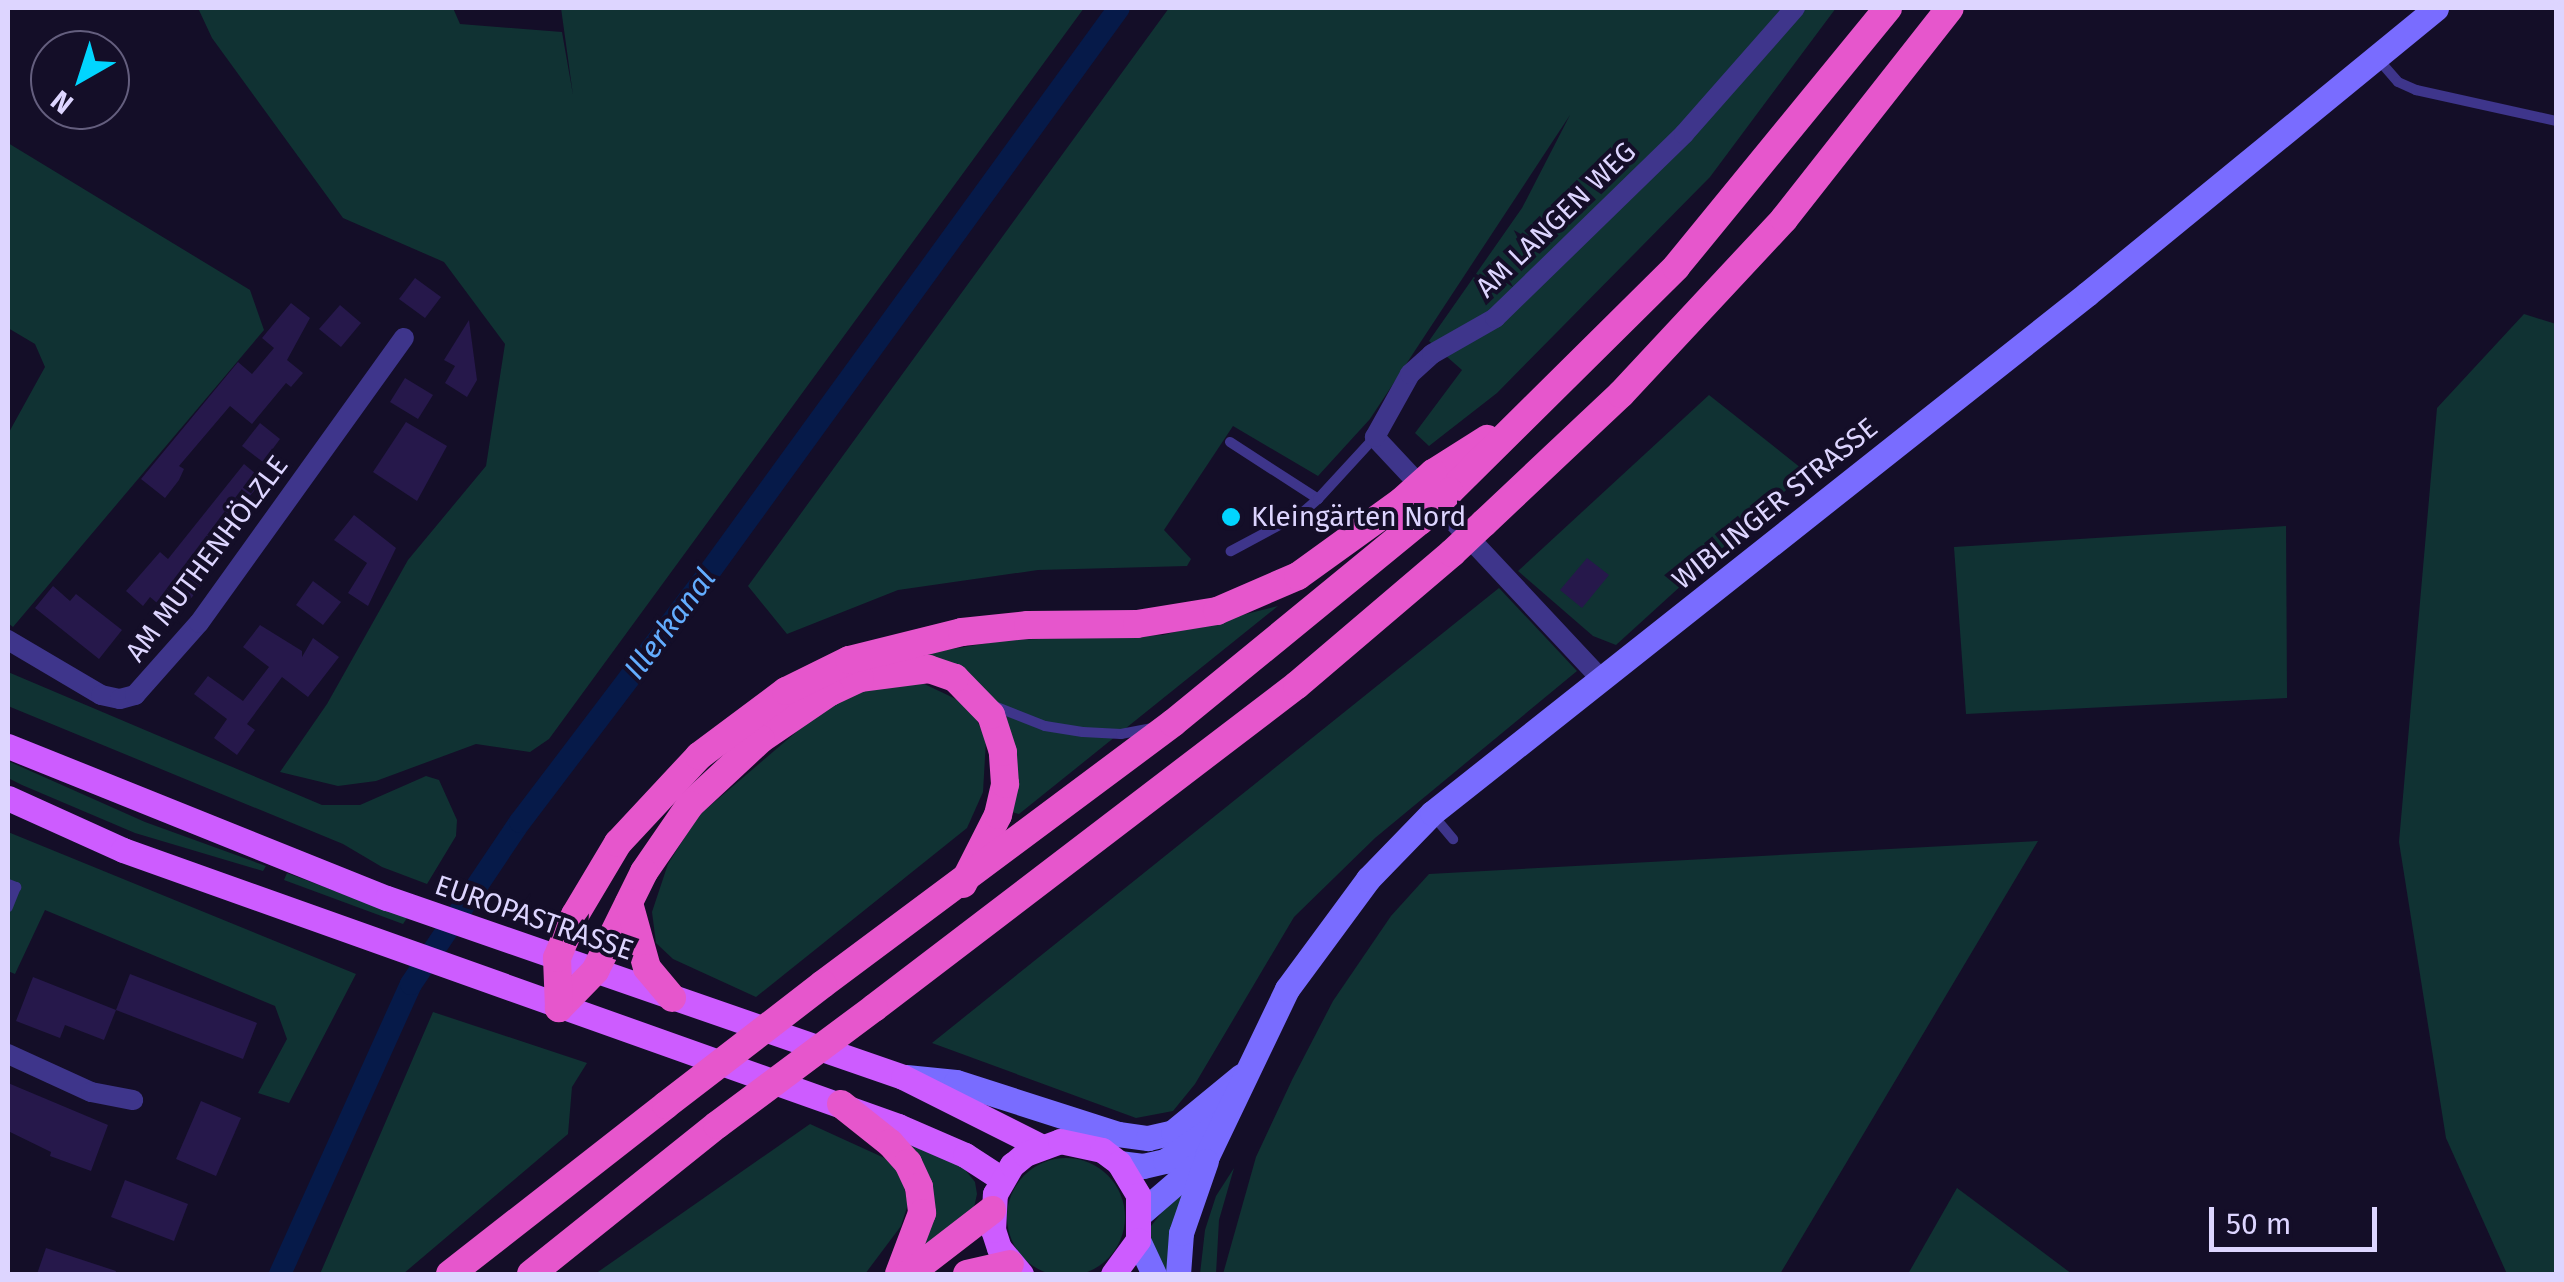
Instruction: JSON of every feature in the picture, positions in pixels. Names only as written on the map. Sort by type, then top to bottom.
[{"type":"highway","points":[[450,1274],[823,984],[964,884],[1173,724],[1441,482],[1539,406],[1582,357],[1676,267],[1888,8]]},
{"type":"highway","points":[[530,1274],[717,1125],[1297,685],[1452,553],[1622,394],[1784,219],[1950,8]]},
{"type":"highway","points":[[559,1008],[557,958],[591,884],[618,843],[698,756],[786,691],[849,660],[898,646],[1028,624],[1178,619],[1259,596],[1411,511]]},
{"type":"highway","points":[[559,1008],[595,971],[644,872],[690,805],[761,740],[830,692],[860,678],[911,668],[955,678],[979,698],[997,729],[1005,784],[998,815],[964,884]]},
{"type":"highway","points":[[630,903],[647,968],[672,998]]},
{"type":"highway","points":[[841,1104],[890,1143],[908,1163],[920,1187],[917,1232],[898,1274]]},
{"type":"highway","points":[[564,1274],[622,1202]]},
{"type":"highway","points":[[909,1274],[992,1210]]},
{"type":"highway","points":[[967,1274],[1016,1270]]},
{"type":"main road","name":"WIBLINGER STRASSE","points":[[1141,1213],[1208,1156],[1288,989],[1320,940],[1368,878],[1432,813],[1603,681],[2378,59],[2436,8]]},
{"type":"main road","name":"EUROPASTRASSE","points":[[8,746],[386,898],[903,1077],[1040,1146]]},
{"type":"main road","points":[[8,798],[123,850],[559,1008],[841,1104],[965,1155],[1002,1179]]},
{"type":"main road","points":[[903,1077],[956,1082],[1118,1134],[1148,1138],[1173,1132],[1249,1070]]},
{"type":"main road","name":"WIBLINGER STRASSE","points":[[1118,1162],[1144,1166],[1165,1161],[1229,1114]]},
{"type":"main road","points":[[1016,1270],[999,1248],[992,1210],[1002,1179],[1012,1165],[1040,1146],[1082,1143],[1118,1162],[1130,1177],[1141,1213],[1138,1240],[1113,1274]]},
{"type":"main road","points":[[1178,1274],[1181,1232],[1208,1156]]},
{"type":"main road","points":[[1138,1240],[1154,1274]]},
{"type":"street","name":"AM LANGEN WEG","points":[[1375,437],[1410,374],[1432,354],[1495,318],[1684,134],[1796,8]]},
{"type":"street","name":"AM MUTHENHÖLZLE","points":[[8,640],[101,695],[120,699],[134,695],[199,623],[404,338]]},
{"type":"street","points":[[1375,437],[1603,681]]},
{"type":"street","points":[[8,1054],[91,1092],[133,1100]]},
{"type":"lane","points":[[2378,59],[2398,82],[2416,90],[2556,121]]},
{"type":"lane","points":[[1231,551],[1302,514],[1375,437]]},
{"type":"lane","points":[[1230,442],[1318,499]]},
{"type":"lane","points":[[979,698],[1045,726],[1083,732],[1121,734],[1173,724]]},
{"type":"lane","points":[[1432,813],[1453,839]]},
{"type":"lane","points":[[8,884],[16,887],[8,908]]},
{"type":"green space","points":[[198,8],[453,8],[460,24],[562,32],[573,95],[561,8],[1084,8],[549,739],[530,752],[476,744],[376,781],[338,786],[280,772],[327,704],[408,560],[486,466],[505,344],[444,262],[343,218],[212,38]]},
{"type":"green space","points":[[1169,8],[1836,8],[1710,177],[1497,393],[1429,446],[1415,433],[1462,370],[1429,341],[1522,208],[1570,115],[1370,419],[1318,476],[1233,426],[1164,530],[1191,559],[1187,566],[1038,570],[898,590],[787,634],[748,586]]},
{"type":"green space","points":[[8,143],[250,290],[264,330],[13,627],[8,623],[8,434],[45,367],[35,344],[8,328]]},
{"type":"green space","points":[[2524,314],[2556,324],[2556,1274],[2507,1274],[2446,1138],[2399,842],[2437,408]]},
{"type":"green space","points":[[1709,395],[1806,472],[1616,645],[1593,636],[1518,571]]},
{"type":"green space","points":[[2286,526],[2287,698],[1966,714],[1954,547]]},
{"type":"green space","points":[[1499,588],[1577,671],[1375,838],[1294,917],[1195,1084],[1173,1111],[1136,1118],[932,1043]]},
{"type":"green space","points":[[1278,606],[1019,814],[1008,811],[997,702],[965,674],[921,654],[1007,640],[1163,635]]},
{"type":"green space","points":[[8,672],[322,805],[360,805],[426,776],[439,780],[457,820],[456,836],[427,884],[382,867],[343,844],[8,706]]},
{"type":"green space","points":[[918,681],[958,700],[976,718],[986,740],[983,792],[967,828],[756,997],[673,959],[656,943],[652,912],[668,864],[698,816],[829,704],[863,686]]},
{"type":"green space","points":[[8,761],[145,822],[266,866],[263,871],[135,833],[8,778]]},
{"type":"green space","points":[[8,832],[356,974],[289,1103],[258,1093],[287,1039],[275,1006],[45,910],[15,974],[8,971]]},
{"type":"green space","points":[[2038,841],[1780,1274],[1223,1274],[1256,1157],[1292,1080],[1333,1001],[1391,916],[1429,874]]},
{"type":"green space","points":[[287,873],[407,918],[403,924],[284,880]]},
{"type":"green space","points":[[433,1012],[587,1063],[572,1087],[568,1134],[403,1274],[320,1274]]},
{"type":"green space","points":[[810,1124],[891,1161],[901,1174],[908,1204],[901,1226],[865,1274],[595,1274]]},
{"type":"green space","points":[[903,1137],[962,1166],[975,1182],[977,1194],[973,1212],[916,1255],[930,1184],[922,1159]]},
{"type":"green space","points":[[1066,1158],[1089,1162],[1108,1175],[1121,1194],[1125,1217],[1121,1240],[1108,1259],[1089,1272],[1066,1276],[1043,1272],[1024,1259],[1011,1240],[1007,1217],[1011,1194],[1024,1175],[1043,1162]]},
{"type":"green space","points":[[1234,1168],[1219,1220],[1216,1274],[1200,1274],[1205,1230],[1216,1196]]},
{"type":"green space","points":[[1186,1182],[1170,1274],[1160,1274],[1149,1240],[1151,1226]]},
{"type":"green space","points":[[1957,1188],[2072,1274],[1908,1274]]},
{"type":"building","points":[[415,278],[441,297],[425,318],[399,299]]},
{"type":"building","points":[[291,303],[310,318],[287,360],[303,373],[291,387],[286,383],[252,424],[230,406],[179,466],[184,469],[165,498],[141,479],[238,362],[252,374],[274,348],[262,338]]},
{"type":"building","points":[[340,305],[361,323],[341,347],[319,329]]},
{"type":"building","points":[[469,320],[477,380],[467,397],[445,383],[455,366],[444,360]]},
{"type":"building","points":[[405,378],[433,395],[418,419],[390,402]]},
{"type":"building","points":[[406,422],[447,446],[417,501],[373,472]]},
{"type":"building","points":[[260,423],[280,439],[263,462],[242,446]]},
{"type":"building","points":[[244,464],[263,480],[218,535],[222,538],[191,578],[201,586],[175,618],[150,597],[143,606],[126,591],[160,552],[168,559]]},
{"type":"building","points":[[354,515],[396,548],[368,606],[348,593],[367,563],[334,540]]},
{"type":"building","points":[[1587,558],[1609,575],[1582,608],[1560,590]]},
{"type":"building","points":[[313,581],[341,602],[323,625],[296,605]]},
{"type":"building","points":[[53,586],[70,601],[76,594],[122,630],[99,659],[35,608]]},
{"type":"building","points":[[260,625],[302,651],[302,657],[313,638],[339,657],[308,697],[282,677],[247,724],[255,730],[237,755],[214,738],[227,719],[194,694],[208,676],[243,701],[269,667],[243,647]]},
{"type":"building","points":[[130,974],[257,1023],[243,1059],[116,1010]]},
{"type":"building","points":[[33,977],[116,1010],[104,1040],[65,1025],[60,1038],[16,1021]]},
{"type":"building","points":[[8,1083],[108,1125],[91,1171],[50,1156],[51,1152],[8,1131]]},
{"type":"building","points":[[201,1101],[241,1118],[216,1176],[176,1159]]},
{"type":"building","points":[[125,1180],[188,1204],[174,1241],[111,1217]]},
{"type":"building","points":[[46,1248],[116,1271],[115,1274],[37,1274]]},
{"type":"waterway","name":"Illerkanal","points":[[280,1274],[411,984],[520,822],[705,578],[1119,8]]},
{"type":"place","name":"Kleingärten Nord","points":[[1231,517]]}]
